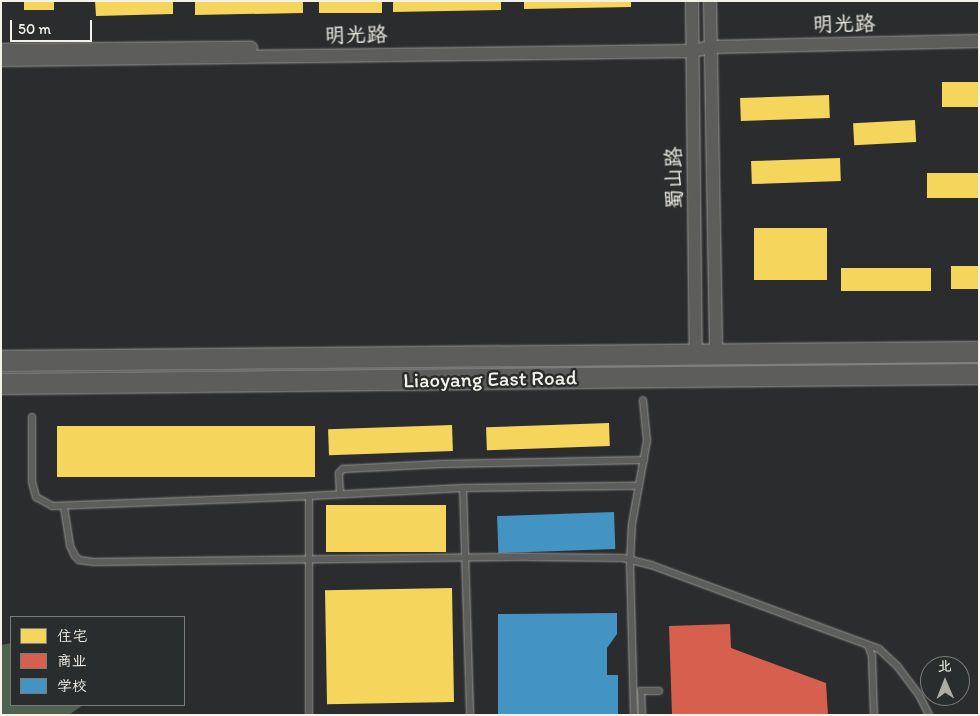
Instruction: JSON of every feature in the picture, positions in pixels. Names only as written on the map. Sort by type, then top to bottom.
[{"type":"main road","name":"Liaoyang East Road","points":[[1,361],[979,352]]},
{"type":"main road","name":"Liaoyang East Road","points":[[1,384],[979,374]]},
{"type":"street","name":"蜀山路","points":[[692,1],[706,355]]},
{"type":"street","name":"蜀山路","points":[[706,355],[711,47],[710,1]]},
{"type":"street","name":"明光路","points":[[1,50],[711,47],[979,41]]},
{"type":"street","name":"明光路","points":[[1,60],[693,47]]},
{"type":"lane","points":[[634,715],[630,562],[632,524],[647,441],[643,400]]},
{"type":"lane","points":[[32,417],[32,482],[36,497],[52,506],[64,507],[463,488],[639,486]]},
{"type":"lane","points":[[340,494],[339,474],[343,469],[442,464],[644,460]]},
{"type":"lane","points":[[463,488],[470,715]]},
{"type":"lane","points":[[309,496],[309,715]]},
{"type":"lane","points":[[64,507],[70,546],[79,560],[623,558],[630,562],[660,568],[879,649],[898,667],[919,695],[928,715]]},
{"type":"lane","points":[[868,645],[872,656],[874,715]]},
{"type":"lane","points":[[642,715],[641,691],[659,692]]},
{"type":"green space","points":[[10,643],[10,706],[82,706],[69,715],[1,715],[1,645]]},
{"type":"building: 住宅","points":[[24,1],[54,1],[54,10],[24,10]]},
{"type":"building: 住宅","points":[[95,1],[173,1],[173,14],[96,16]]},
{"type":"building: 住宅","points":[[195,1],[303,1],[303,13],[195,15]]},
{"type":"building: 住宅","points":[[319,1],[382,1],[382,13],[319,13]]},
{"type":"building: 住宅","points":[[393,1],[501,1],[501,10],[393,12]]},
{"type":"building: 住宅","points":[[524,1],[631,1],[631,7],[524,9]]},
{"type":"building: 住宅","points":[[942,82],[979,82],[979,107],[942,107]]},
{"type":"building: 住宅","points":[[829,95],[830,118],[741,121],[740,98]]},
{"type":"building: 住宅","points":[[915,120],[916,142],[854,145],[853,123]]},
{"type":"building: 住宅","points":[[840,158],[841,181],[752,184],[751,161]]},
{"type":"building: 住宅","points":[[927,173],[979,173],[979,198],[927,198]]},
{"type":"building: 住宅","points":[[754,228],[827,228],[827,280],[754,280]]},
{"type":"building: 住宅","points":[[951,266],[979,266],[979,289],[951,289]]},
{"type":"building: 住宅","points":[[841,268],[931,268],[931,291],[841,291]]},
{"type":"building: 住宅","points":[[609,423],[610,446],[487,450],[486,427]]},
{"type":"building: 住宅","points":[[452,425],[453,451],[329,455],[328,429]]},
{"type":"building: 住宅","points":[[57,426],[315,426],[315,477],[57,477]]},
{"type":"building: 住宅","points":[[326,505],[446,505],[446,552],[326,552]]},
{"type":"building: 住宅","points":[[452,588],[454,702],[327,704],[325,590]]},
{"type":"building: 商业","points":[[730,624],[731,648],[826,683],[828,715],[672,715],[669,626]]},
{"type":"building: 学校","points":[[614,512],[615,549],[498,553],[497,516]]},
{"type":"building: 学校","points":[[617,613],[617,634],[607,648],[607,675],[618,675],[618,715],[498,715],[498,614]]}]
